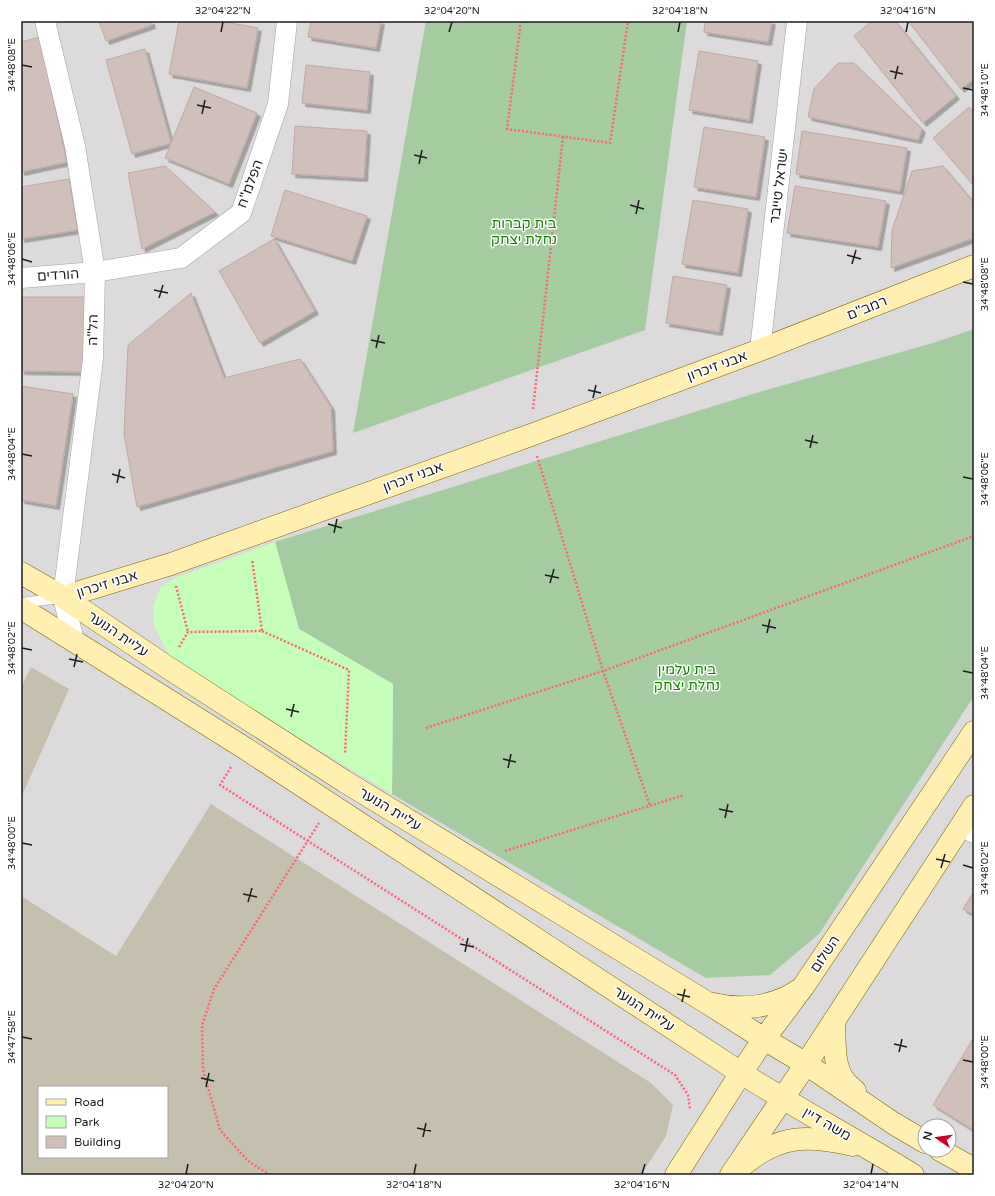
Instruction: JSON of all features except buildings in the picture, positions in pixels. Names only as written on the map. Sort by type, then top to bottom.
[{"type":"street","name":"הל\"ה","points":[[45,21],[75,146],[95,272],[93,359],[63,597],[74,641]]},
{"type":"street","name":"הפלמ\"ח","points":[[95,272],[181,258],[241,213],[278,104],[287,21]]},
{"type":"street","name":"ישראל טייבר","points":[[760,350],[797,21]]},
{"type":"street","name":"רמב\"ם","points":[[760,350],[974,266]]},
{"type":"street","name":"הורדים","points":[[21,278],[95,272]]},
{"type":"street","name":"אבני זיכרון","points":[[63,597],[171,564],[531,435],[760,350]]},
{"type":"street","name":"עליית הנוער","points":[[21,573],[63,597],[167,667],[344,781],[764,1039]]},
{"type":"street","name":"עליית הנוער","points":[[21,608],[243,747],[741,1073]]},
{"type":"street","name":"השלום","points":[[676,1175],[741,1073],[764,1039],[803,987],[974,732]]},
{"type":"street","points":[[731,1175],[834,1021],[968,830],[974,806]]},
{"type":"street","points":[[706,1002],[721,1006],[758,1006],[785,998],[803,987]]},
{"type":"street","points":[[834,1021],[837,1066],[841,1076],[848,1085],[893,1123]]},
{"type":"street","points":[[764,1039],[806,1064],[893,1123],[917,1137]]},
{"type":"street","name":"משה דיין","points":[[741,1073],[913,1175]]},
{"type":"street","points":[[731,1175],[758,1153],[773,1145],[789,1140],[808,1138],[836,1142],[871,1150]]},
{"type":"street","points":[[954,1158],[974,1170]]},
{"type":"lane","points":[[21,603],[63,597]]},
{"type":"path","points":[[521,21],[507,129],[610,143],[628,21]]},
{"type":"path","points":[[562,137],[531,435],[603,671],[650,806]]},
{"type":"path","points":[[249,536],[262,631]]},
{"type":"path","points":[[426,728],[603,671],[974,536]]},
{"type":"path","points":[[167,667],[188,632],[171,564]]},
{"type":"path","points":[[188,632],[262,631],[349,670],[344,781]]},
{"type":"path","points":[[243,747],[220,785],[675,1075],[688,1095],[690,1110]]},
{"type":"path","points":[[474,860],[684,795]]},
{"type":"path","points":[[270,1175],[248,1161],[220,1130],[203,1070],[202,1026],[214,989],[331,804]]},
{"type":"shaded area","points":[[21,21],[974,21],[974,1175],[21,1175]]},
{"type":"shaded area","points":[[31,667],[69,689],[21,798],[21,688]]},
{"type":"shaded area","points":[[211,804],[651,1083],[673,1105],[666,1136],[641,1175],[21,1175],[21,896],[116,956]]},
{"type":"green space","name":"בית קברות נחלת יצחק","points":[[426,21],[687,21],[645,330],[353,433]]},
{"type":"green space","name":"בית עלמין נחלת יצחק","points":[[974,329],[974,696],[819,934],[770,975],[706,978],[392,794],[393,684],[299,629],[275,542],[756,393],[933,343]]},
{"type":"green space","points":[[275,542],[299,629],[393,684],[392,794],[198,677],[169,655],[154,626],[153,607],[160,588],[175,578]]}]
